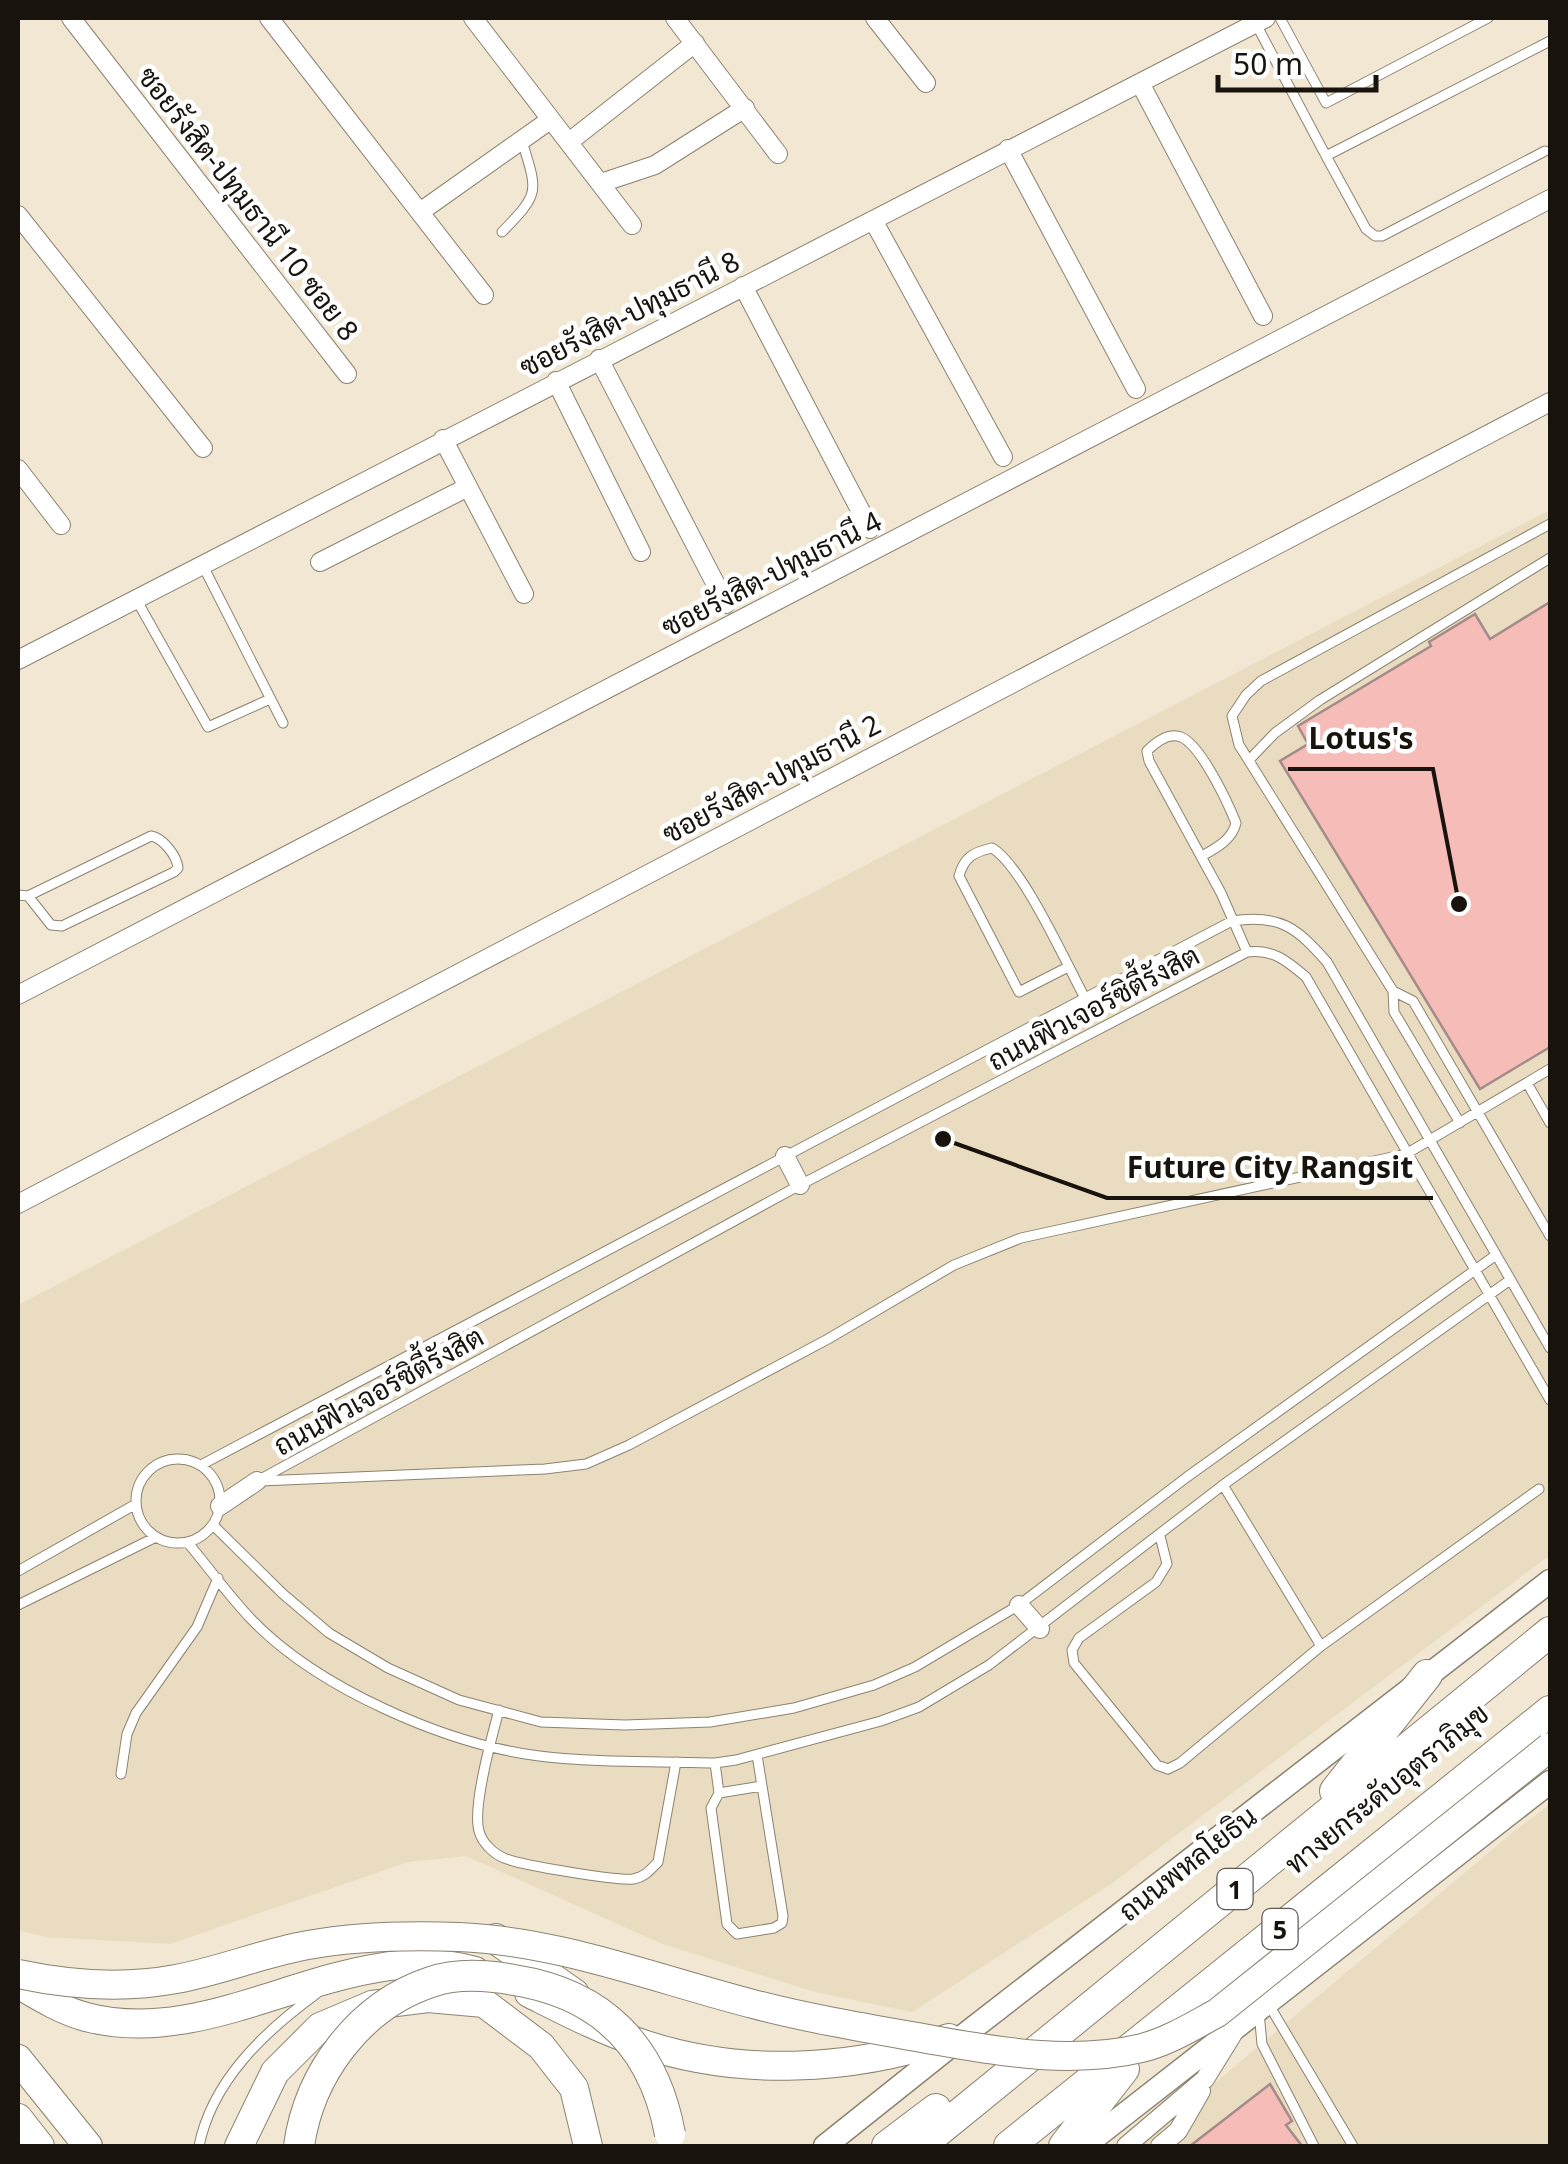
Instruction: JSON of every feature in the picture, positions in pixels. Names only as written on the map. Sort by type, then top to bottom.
[{"type":"highway","name":"ถนนพหลโยธิน","points":[[920,2146],[1550,1632]]},
{"type":"highway","name":"ทางยกระดับอุตราภิมุข","points":[[940,2146],[1550,1656]]},
{"type":"highway","points":[[1335,1791],[1427,1675]]},
{"type":"highway","name":"ทางยกระดับอุตราภิมุข","points":[[1009,2146],[1550,1711]]},
{"type":"highway","points":[[886,2146],[1335,1791],[1450,1714]]},
{"type":"highway","points":[[1027,2146],[1550,1726]]},
{"type":"highway","points":[[496,1939],[589,2004],[641,2054],[663,2098],[670,2146]]},
{"type":"highway","points":[[298,2146],[302,2119],[332,2056],[385,2006],[410,1991],[457,1976],[490,1976],[529,1982],[589,2004]]},
{"type":"highway","points":[[1064,2146],[1126,2066]]},
{"type":"main road","name":"ถนนพหลโยธิน","points":[[825,2146],[1550,1581]]},
{"type":"main road","points":[[18,1974],[58,1982],[134,1985],[177,1979],[307,1945],[389,1935],[496,1939],[575,1954],[757,2005],[982,2049],[1070,2056],[1144,2048],[1218,2013],[1550,1747]]},
{"type":"main road","points":[[1084,2146],[1550,1782]]},
{"type":"main road","points":[[18,1984],[56,2006],[88,2017],[129,2023],[211,2013],[401,1964],[457,1966],[513,1984],[581,2020],[643,2044],[732,2061],[808,2065],[852,2063],[916,2050],[968,2032]]},
{"type":"main road","points":[[239,2146],[275,2072],[320,2027],[372,2005],[428,1998],[484,2003],[541,2046],[574,2088],[588,2146]]},
{"type":"main road","points":[[18,2059],[88,2146]]},
{"type":"main road","points":[[18,2118],[40,2146]]},
{"type":"street","name":"ซอยรังสิต-ปทุมธานี 10 ซอย 8","points":[[70,18],[347,374]]},
{"type":"street","points":[[269,18],[484,294]]},
{"type":"street","points":[[473,18],[632,225]]},
{"type":"street","points":[[675,18],[778,154]]},
{"type":"street","points":[[876,18],[926,83]]},
{"type":"street","name":"ซอยรังสิต-ปทุมธานี 8","points":[[18,660],[1260,20]]},
{"type":"street","points":[[569,142],[695,43]]},
{"type":"street","points":[[1140,83],[1263,316]]},
{"type":"street","points":[[600,183],[655,166],[745,108]]},
{"type":"street","points":[[420,212],[550,120]]},
{"type":"street","points":[[1008,149],[1136,389]]},
{"type":"street","name":"ซอยรังสิต-ปทุมธานี 4","points":[[18,995],[1550,199]]},
{"type":"street","points":[[18,215],[203,448]]},
{"type":"street","points":[[873,220],[1003,457]]},
{"type":"street","points":[[743,286],[870,529]]},
{"type":"street","points":[[598,358],[726,604]]},
{"type":"street","points":[[556,381],[641,552]]},
{"type":"street","name":"ซอยรังสิต-ปทุมธานี 2","points":[[18,1204],[1550,402]]},
{"type":"street","points":[[443,439],[524,594]]},
{"type":"street","points":[[18,469],[61,525]]},
{"type":"street","points":[[320,562],[468,487]]},
{"type":"street","points":[[785,1156],[800,1186]]},
{"type":"street","points":[[220,1506],[258,1481]]},
{"type":"street","points":[[1019,1605],[1040,1630]]},
{"type":"street","points":[[1160,2146],[1178,2131],[1239,2023]]},
{"type":"street","points":[[1126,2146],[1196,2088],[1213,2068]]},
{"type":"lane","points":[[1280,18],[1326,103],[1488,18]]},
{"type":"lane","points":[[1260,20],[1326,156],[1366,229],[1374,236],[1382,236],[1545,150]]},
{"type":"lane","points":[[1326,156],[1550,41]]},
{"type":"lane","points":[[502,232],[529,204],[534,193],[522,141]]},
{"type":"lane","points":[[1460,1123],[1394,1012],[1393,991],[1239,744],[1232,716],[1246,695],[1262,681],[1550,524]]},
{"type":"lane","points":[[1249,760],[1293,718],[1550,558]]},
{"type":"lane","points":[[202,564],[282,723]]},
{"type":"lane","points":[[136,599],[208,727],[270,699]]},
{"type":"lane","points":[[1202,856],[1226,840],[1236,823],[1197,750],[1182,737],[1170,736],[1147,751],[1149,761],[1202,856],[1246,952],[1268,951],[1284,958],[1306,977],[1550,1400]]},
{"type":"lane","points":[[151,836],[159,837],[178,860],[174,872],[62,926],[52,925],[22,895],[151,836]]},
{"type":"lane","points":[[1068,967],[1019,992],[958,876],[962,862],[992,848],[1002,854],[1015,870],[1068,967],[1084,998]]},
{"type":"lane","name":"ถนนฟิวเจอร์ซิตี้รังสิต","points":[[136,1504],[141,1481],[156,1464],[178,1458],[201,1465],[1232,921],[1279,921],[1301,932],[1327,962],[1550,1348]]},
{"type":"lane","name":"ถนนฟิวเจอร์ซิตี้รังสิต","points":[[258,1481],[800,1186],[1246,952]]},
{"type":"lane","points":[[1393,991],[1413,1001],[1550,1236]]},
{"type":"lane","name":"ถนนฟิวเจอร์ซิตี้รังสิต","points":[[258,1481],[586,1464],[630,1445],[812,1348],[954,1265],[1021,1238],[1406,1154],[1550,1068]]},
{"type":"lane","points":[[1527,1083],[1550,1124]]},
{"type":"lane","points":[[214,1525],[283,1594],[329,1633],[388,1668],[459,1700],[540,1722],[625,1725],[710,1722],[794,1708],[874,1685],[916,1667],[1019,1605],[1187,1476],[1496,1255]]},
{"type":"lane","points":[[188,1542],[250,1618],[304,1664],[382,1707],[489,1748],[542,1756],[676,1762],[715,1763],[757,1755],[919,1707],[989,1666],[1224,1485],[1510,1280]]},
{"type":"lane","points":[[18,1571],[136,1504],[139,1517],[156,1537],[166,1542],[188,1542],[207,1533],[220,1506],[216,1482],[201,1465]]},
{"type":"lane","points":[[1224,1485],[1320,1646]]},
{"type":"lane","points":[[1160,1536],[1167,1564],[1156,1582],[1079,1638],[1072,1650],[1074,1664],[1157,1765],[1168,1769],[1320,1646],[1540,1489]]},
{"type":"lane","points":[[18,1605],[156,1537]]},
{"type":"lane","points":[[121,1774],[127,1734],[136,1714],[196,1627],[218,1578]]},
{"type":"lane","points":[[499,1710],[489,1748],[478,1831],[488,1847],[505,1859],[616,1879],[648,1874],[658,1862],[676,1762]]},
{"type":"lane","points":[[715,1763],[719,1794],[711,1808],[727,1924],[737,1934],[774,1928],[782,1923],[783,1916],[757,1755]]},
{"type":"lane","points":[[719,1794],[762,1786]]},
{"type":"lane","points":[[199,2146],[214,2102],[234,2070],[297,2008],[340,1977]]},
{"type":"lane","points":[[1263,2006],[1262,2044],[1314,2146]]},
{"type":"lane","points":[[1263,2006],[1353,2146]]},
{"type":"shaded area","points":[[1550,510],[1550,1555],[1111,1884],[912,2012],[815,1992],[660,1943],[466,1856],[408,1862],[170,1944],[46,1937],[18,1930],[18,1305]]},
{"type":"shaded area","points":[[1550,1804],[1550,2146],[1140,2146],[1512,1833]]},
{"type":"building","points":[[1550,602],[1550,1047],[1480,1089],[1280,761],[1308,744],[1298,726],[1431,646],[1429,642],[1475,614],[1490,639]]},
{"type":"building","points":[[1270,2084],[1292,2121],[1286,2125],[1302,2146],[1190,2146]]},
{"type":"place","name":"Lotus's","points":[[1459,904]]},
{"type":"place","name":"Future City Rangsit","points":[[943,1139]]}]
